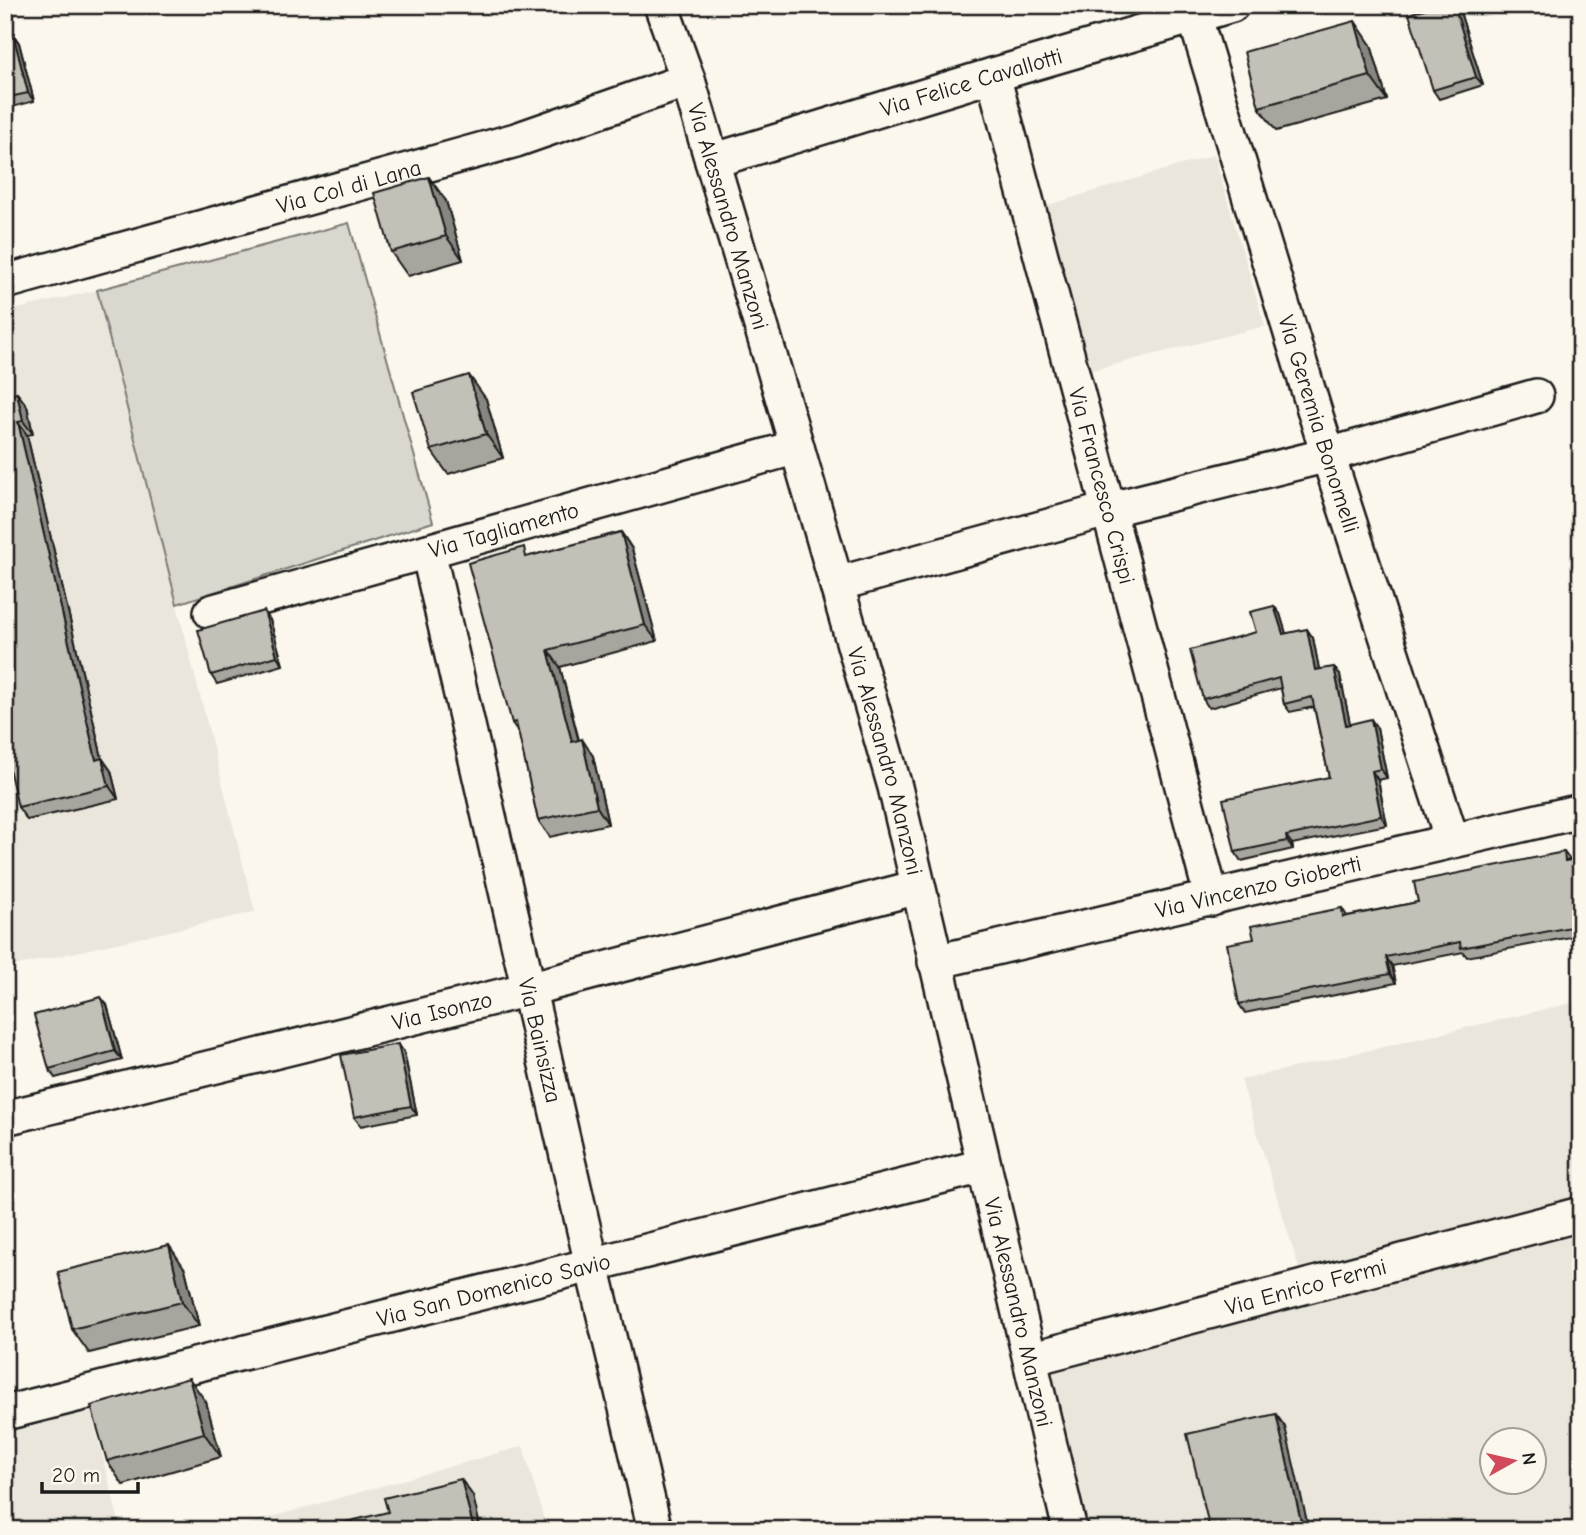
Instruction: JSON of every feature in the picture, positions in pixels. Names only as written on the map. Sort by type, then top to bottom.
[{"type":"street","name":"Via Alessandro Manzoni","points":[[660,5],[688,80],[895,787],[1070,1530]]},
{"type":"street","name":"Via Felice Cavallotti","points":[[712,161],[993,75],[1192,10],[1232,5]]},
{"type":"street","name":"Via Geremia Bonomelli","points":[[1192,10],[1328,454],[1452,840]]},
{"type":"street","name":"Via Francesco Crispi","points":[[993,75],[1212,899]]},
{"type":"street","name":"Via Col di Lana","points":[[5,282],[516,140],[688,80]]},
{"type":"street","points":[[837,584],[1536,396]]},
{"type":"street","name":"Via Tagliamento","points":[[211,612],[797,447]]},
{"type":"street","name":"Via Bainsizza","points":[[428,551],[655,1530]]},
{"type":"street","name":"Via Vincenzo Gioberti","points":[[935,962],[1581,811]]},
{"type":"street","name":"Via Isonzo","points":[[5,1118],[529,989],[918,887]]},
{"type":"street","name":"Via San Domenico Savio","points":[[5,1413],[983,1166]]},
{"type":"street","name":"Via Enrico Fermi","points":[[1030,1359],[1581,1214]]},
{"type":"shaded area","points":[[1214,155],[1265,326],[1085,372],[1045,206]]},
{"type":"shaded area","points":[[349,223],[433,522],[177,604],[97,290]]},
{"type":"shaded area","points":[[97,290],[255,912],[5,968],[5,312]]},
{"type":"shaded area","points":[[1581,1001],[1581,1198],[1301,1275],[1241,1080]]},
{"type":"shaded area","points":[[1581,1230],[1581,1530],[1086,1530],[1049,1370]]},
{"type":"shaded area","points":[[90,1406],[121,1530],[5,1530],[5,1429]]},
{"type":"shaded area","points":[[523,1446],[547,1530],[226,1530]]},
{"type":"building","points":[[1436,5],[1454,5],[1476,77],[1433,90],[1409,14]]},
{"type":"building","points":[[1355,21],[1370,76],[1259,107],[1244,52]]},
{"type":"building","points":[[13,34],[28,93],[5,98],[5,36]]},
{"type":"building","points":[[429,177],[446,236],[391,252],[374,193]]},
{"type":"building","points":[[469,375],[486,434],[431,450],[413,392]]},
{"type":"building","points":[[17,393],[23,421],[18,422],[96,760],[102,758],[109,786],[18,807],[5,751],[5,396]]},
{"type":"building","points":[[621,532],[645,625],[548,650],[572,742],[582,739],[597,807],[538,820],[516,722],[512,723],[468,563],[524,547],[526,557]]},
{"type":"building","points":[[1274,606],[1283,634],[1307,629],[1315,670],[1334,667],[1346,725],[1371,719],[1381,769],[1372,771],[1381,816],[1286,836],[1287,841],[1235,852],[1223,799],[1329,777],[1312,697],[1284,704],[1279,678],[1203,699],[1190,650],[1256,632],[1250,612]]},
{"type":"building","points":[[264,611],[277,656],[211,675],[198,630]]},
{"type":"building","points":[[1564,852],[1565,861],[1581,858],[1581,925],[1461,948],[1460,942],[1386,957],[1390,974],[1239,1004],[1227,944],[1254,939],[1251,926],[1342,908],[1343,917],[1418,902],[1414,882]]},
{"type":"building","points":[[101,997],[115,1051],[49,1069],[34,1015]]},
{"type":"building","points":[[398,1044],[411,1106],[354,1117],[341,1055]]},
{"type":"building","points":[[169,1245],[182,1302],[72,1329],[58,1272]]},
{"type":"building","points":[[189,1378],[204,1433],[107,1461],[91,1406]]},
{"type":"building","points":[[1276,1414],[1303,1530],[1210,1530],[1187,1434]]},
{"type":"building","points":[[461,1479],[474,1530],[312,1530],[388,1512],[384,1498]]},
{"type":"building","points":[[622,1524],[623,1530],[599,1530]]}]
